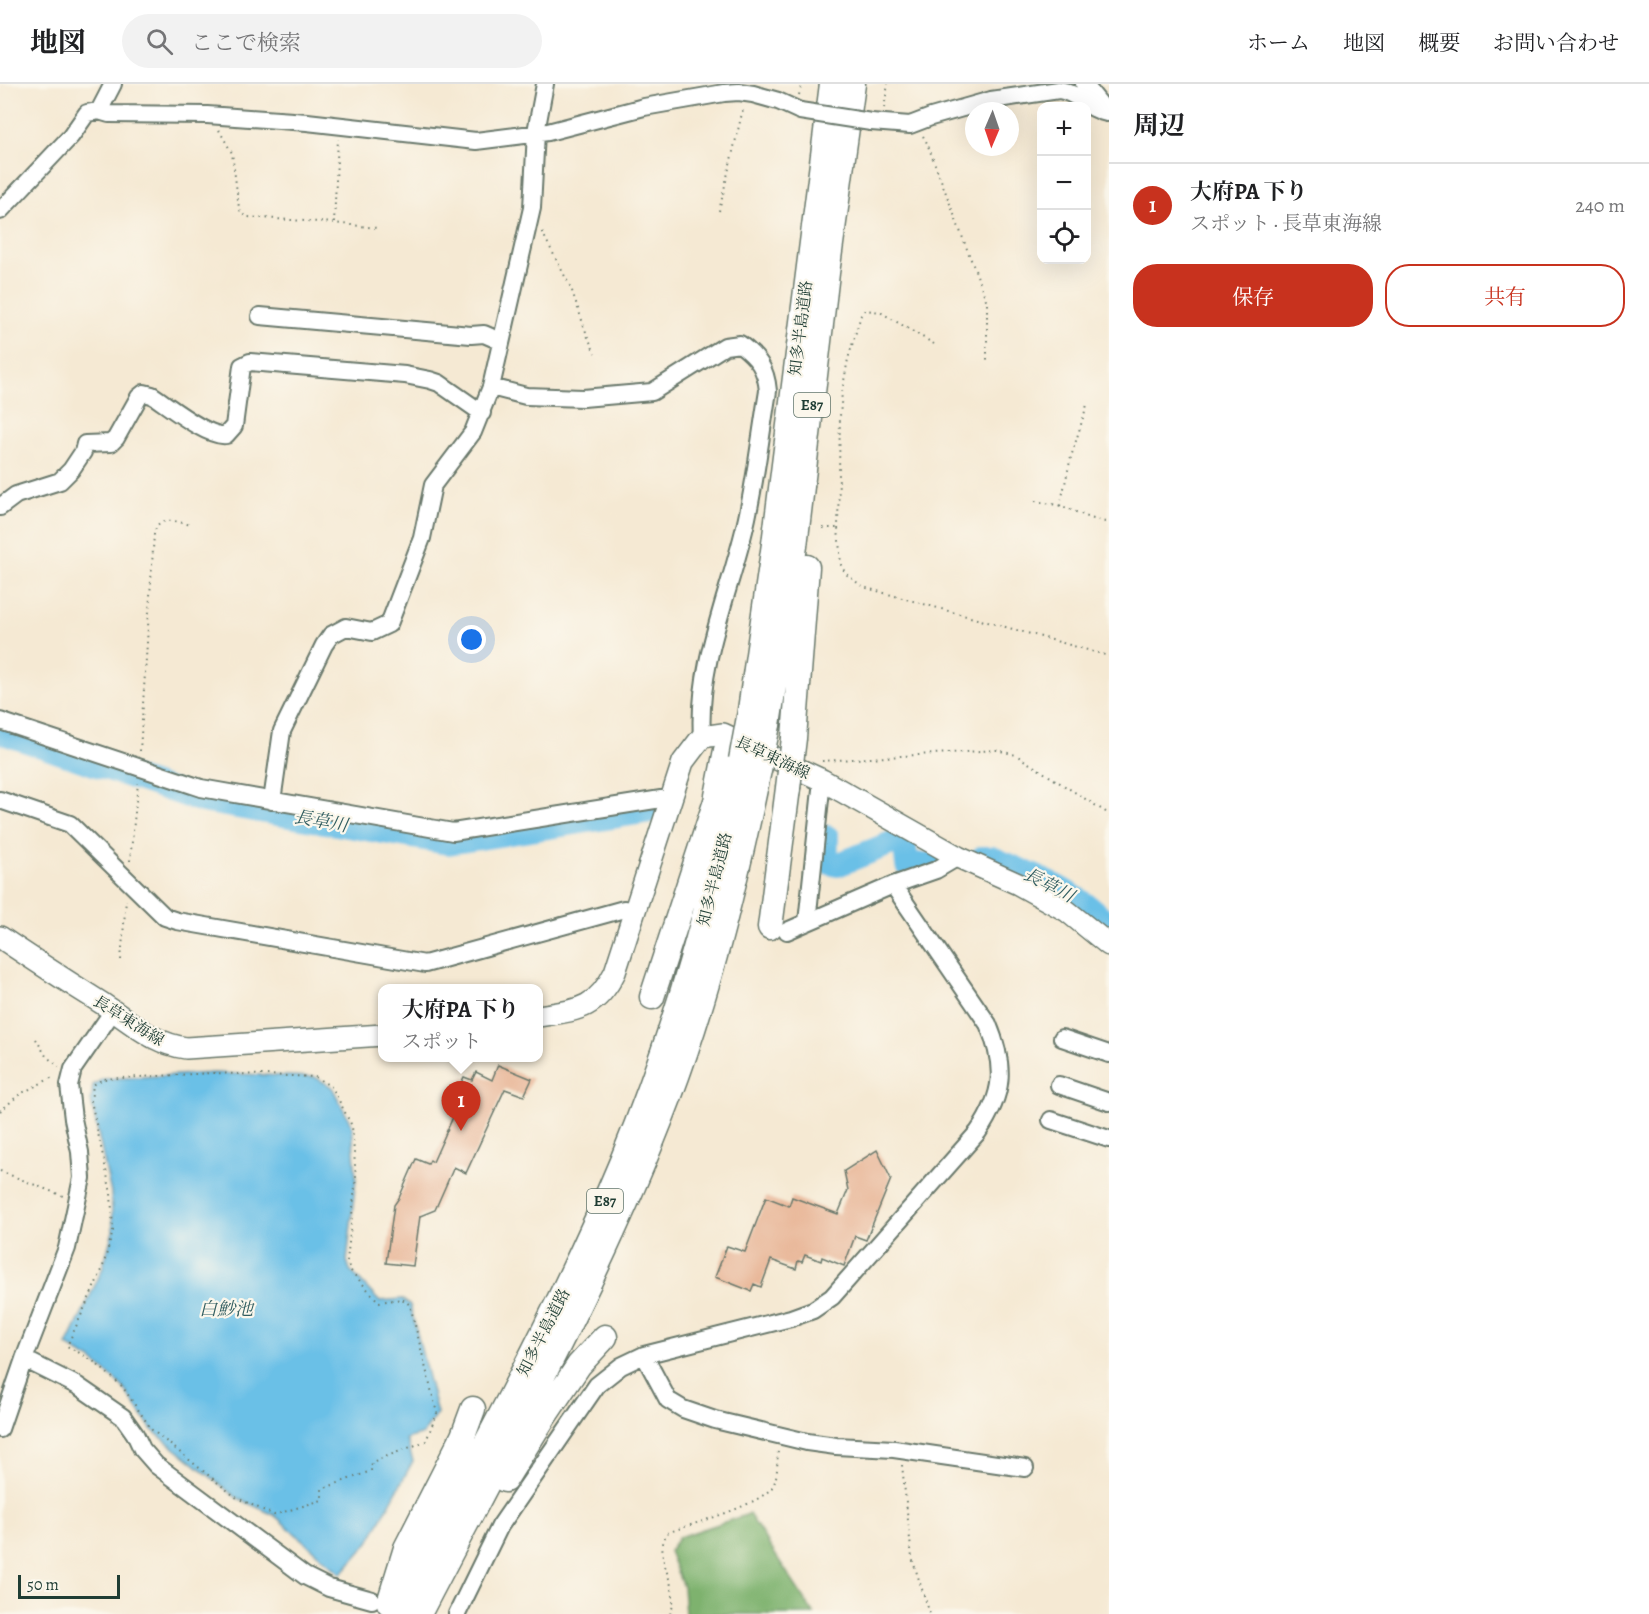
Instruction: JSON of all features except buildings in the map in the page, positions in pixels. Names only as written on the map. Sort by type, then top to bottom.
[{"type":"highway","name":"知多半島道路","points":[[751,717],[832,84]]},
{"type":"highway","name":"知多半島道路","points":[[396,1614],[588,1240],[623,1160],[674,1022],[696,950],[715,882],[751,717],[795,546],[827,273],[853,84]]},
{"type":"highway","points":[[779,929],[805,780],[794,738],[811,495],[808,433]]},
{"type":"highway","points":[[652,997],[716,801],[742,760],[751,717]]},
{"type":"highway","name":"知多半島道路","points":[[419,1614],[572,1321],[607,1248],[669,1096],[716,954],[734,886],[742,760]]},
{"type":"highway","points":[[431,1614],[445,1599],[487,1511],[546,1414],[579,1365],[605,1337]]},
{"type":"highway","points":[[379,1607],[463,1436],[473,1409]]},
{"type":"main road","name":"長草東海線","points":[[702,737],[723,734],[805,780],[958,857],[1018,884],[1067,911],[1109,945]]},
{"type":"main road","points":[[543,1015],[579,1010],[594,1000],[609,983],[615,972],[683,762],[702,737]]},
{"type":"main road","name":"長草東海線","points":[[0,938],[156,1041],[186,1048],[378,1035]]},
{"type":"street","points":[[99,111],[113,84]]},
{"type":"street","points":[[272,801],[282,731],[324,645],[331,634],[346,627],[372,632],[388,624],[423,538],[433,485],[473,432],[482,412],[491,387],[532,207],[536,132],[545,84]]},
{"type":"street","points":[[0,212],[71,136],[87,113],[99,111],[109,114],[204,114],[476,141],[574,126],[652,105],[724,93],[746,93],[778,101],[800,111],[910,125],[992,100],[1059,90],[1067,91],[1096,111],[1107,113],[1084,84]]},
{"type":"street","points":[[260,316],[471,335],[484,334],[500,341]]},
{"type":"street","points":[[491,387],[526,396],[583,398],[652,392],[725,346],[740,344],[753,354],[767,373],[768,391],[747,517],[705,671],[700,711],[702,737]]},
{"type":"street","points":[[0,507],[16,495],[60,481],[77,461],[85,444],[111,443],[139,397],[144,393],[152,395],[219,436],[226,435],[234,426],[242,366],[250,363],[405,375],[429,380],[439,383],[482,412]]},
{"type":"street","points":[[0,721],[201,788],[453,832],[661,799],[671,800]]},
{"type":"street","points":[[805,780],[807,922]]},
{"type":"street","points":[[0,800],[70,824],[165,917],[177,921],[425,964],[624,909],[634,912]]},
{"type":"street","points":[[779,929],[807,922],[893,885],[936,870],[958,857]]},
{"type":"street","points":[[457,1614],[500,1526],[597,1385],[621,1366],[644,1355],[791,1318],[813,1310],[832,1297],[978,1132],[992,1111],[999,1087],[1000,1062],[996,1042],[988,1024],[893,885]]},
{"type":"street","points":[[0,1429],[67,1248],[82,1178],[69,1085],[73,1069],[113,1011]]},
{"type":"street","points":[[1062,1038],[1109,1054]]},
{"type":"street","points":[[1059,1085],[1109,1102]]},
{"type":"street","points":[[1051,1120],[1109,1138]]},
{"type":"street","points":[[644,1355],[668,1400],[682,1409],[715,1420],[836,1446],[902,1450],[1025,1468]]},
{"type":"street","points":[[24,1359],[78,1386],[123,1417],[142,1449],[156,1465],[305,1576],[379,1607]]},
{"type":"path","points":[[877,122],[888,84]]},
{"type":"path","points":[[719,211],[746,93]]},
{"type":"path","points":[[204,114],[223,135],[232,153],[237,199],[242,214],[247,217],[377,228]]},
{"type":"path","points":[[910,125],[922,135],[927,143],[987,302],[987,364]]},
{"type":"path","points":[[334,223],[338,126]]},
{"type":"path","points":[[532,207],[536,211],[543,234],[570,288],[596,353]]},
{"type":"path","points":[[934,344],[880,312],[865,310],[861,315],[848,358],[842,392],[838,528],[841,566],[846,574],[863,586],[1109,656]]},
{"type":"path","points":[[1060,506],[1071,457],[1087,405]]},
{"type":"path","points":[[1035,501],[1060,506],[1109,523]]},
{"type":"path","points":[[121,960],[139,767],[154,534],[156,525],[163,521],[170,520],[191,525]]},
{"type":"path","points":[[823,528],[838,528]]},
{"type":"path","points":[[805,780],[824,760],[997,750],[1016,755],[1109,814]]},
{"type":"path","points":[[0,1112],[20,1094],[63,1072],[46,1056],[36,1039]]},
{"type":"path","points":[[213,1072],[315,1077],[332,1087],[352,1125],[356,1178],[347,1262],[350,1270],[379,1302],[402,1299],[410,1305],[437,1413],[426,1441],[372,1462],[371,1471],[322,1489],[322,1500],[274,1515],[237,1498],[152,1430],[122,1386],[92,1360],[68,1346],[102,1270],[113,1231],[111,1193],[91,1101],[93,1085],[103,1079],[213,1072]]},
{"type":"path","points":[[0,1171],[77,1201]]},
{"type":"path","points":[[670,1614],[674,1604],[662,1559],[663,1540],[668,1533],[763,1497],[774,1484],[779,1435]]},
{"type":"path","points":[[902,1450],[912,1558],[930,1614]]},
{"type":"green space","points":[[749,1514],[814,1614],[685,1614],[683,1587],[669,1551],[679,1537]]},
{"type":"water","name":"白魦池","points":[[213,1073],[315,1077],[332,1087],[352,1126],[356,1178],[347,1261],[350,1270],[379,1301],[402,1299],[410,1305],[437,1413],[423,1434],[406,1439],[413,1461],[369,1542],[341,1574],[274,1515],[237,1498],[152,1430],[122,1386],[92,1360],[67,1346],[102,1270],[113,1231],[111,1193],[91,1101],[93,1085],[103,1079]]},
{"type":"waterway","name":"長草川","points":[[0,732],[202,801],[448,843],[651,811]]},
{"type":"waterway","name":"長草川","points":[[827,837],[826,862],[837,865],[904,838],[907,865],[929,864]]},
{"type":"waterway","name":"長草川","points":[[982,858],[992,858],[1039,878],[1083,903],[1109,925]]},
{"type":"place","name":"大府PA 下り","points":[[461,1131]]}]
